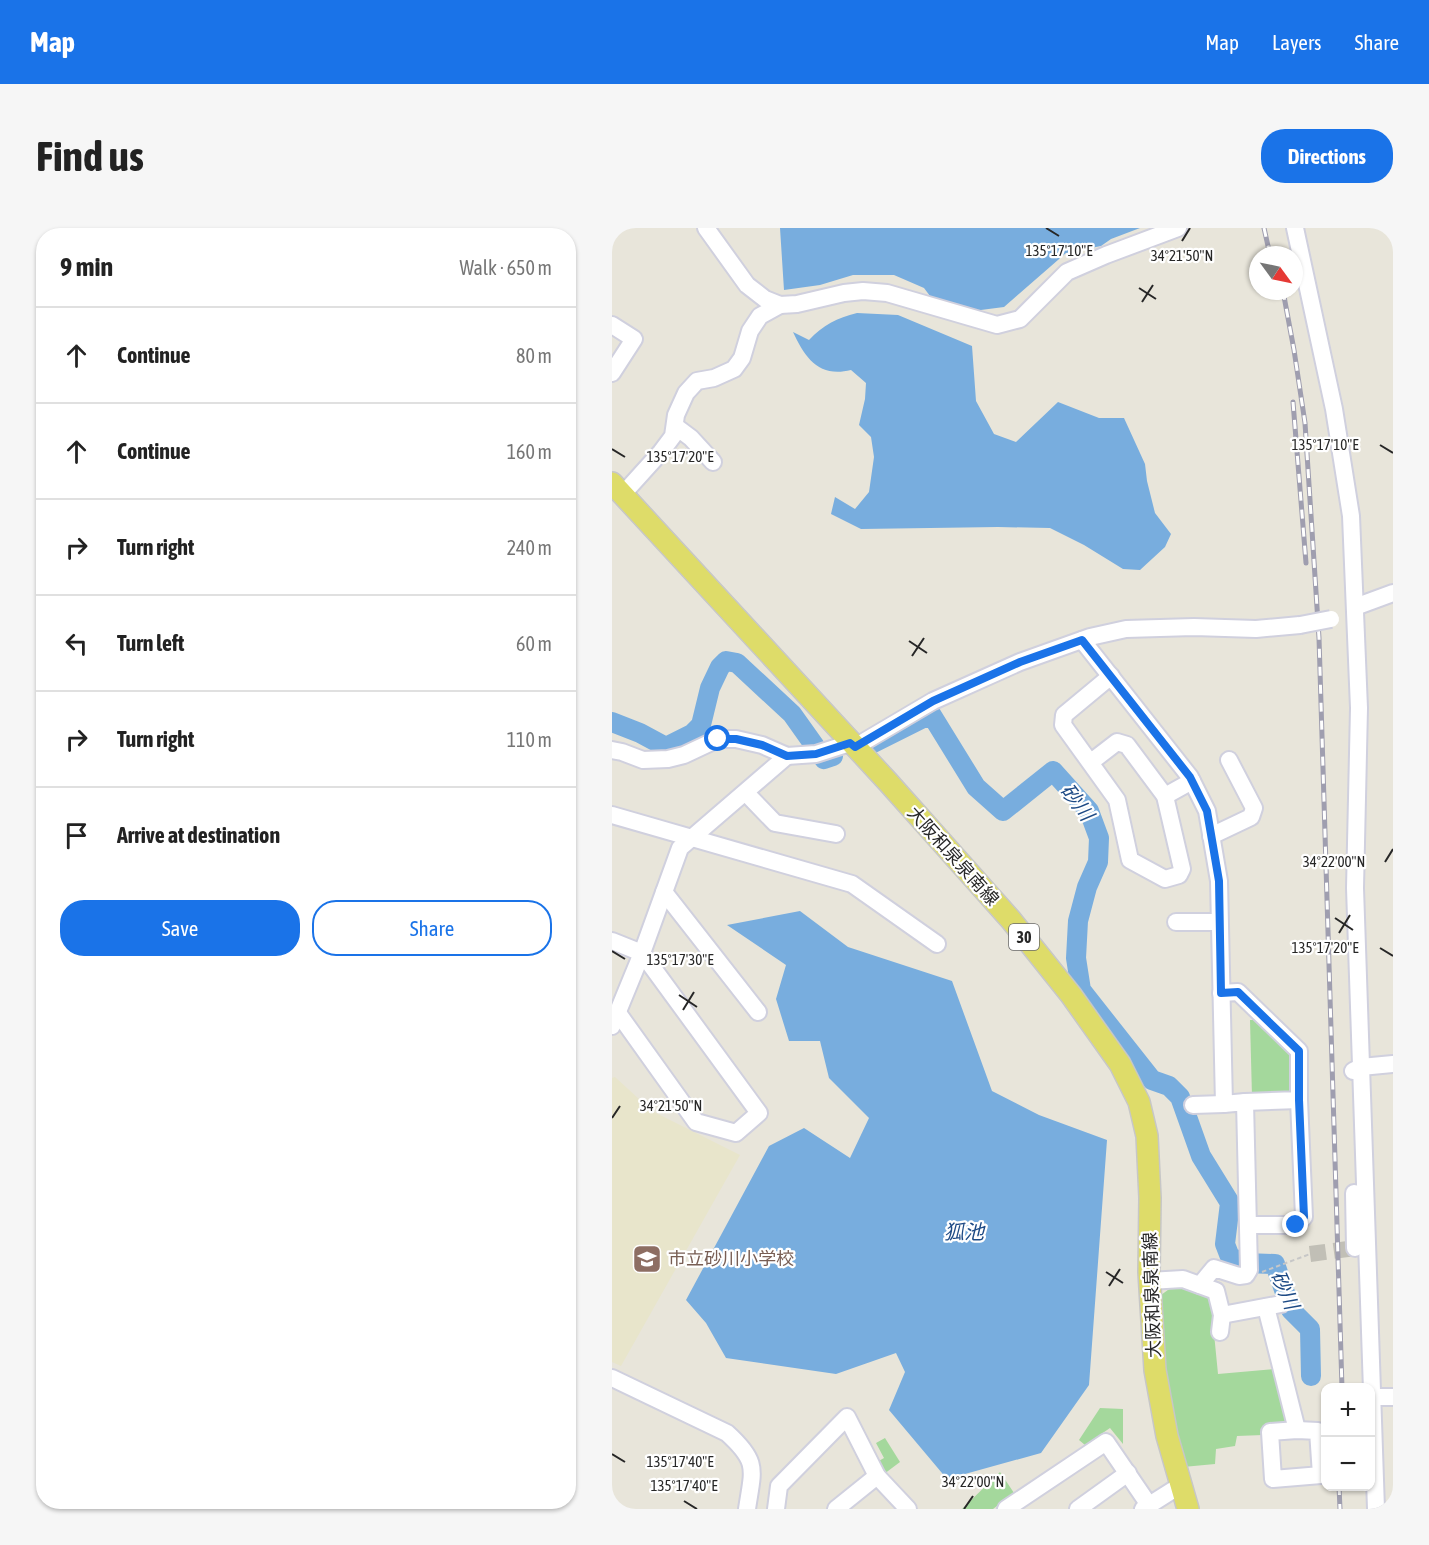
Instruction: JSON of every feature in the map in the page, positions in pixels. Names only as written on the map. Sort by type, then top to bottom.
[{"type":"main road","name":"大阪和泉泉南線","points":[[617,488],[1011,920],[1071,995],[1120,1064],[1139,1102],[1147,1136],[1150,1198],[1149,1281],[1155,1370],[1167,1436],[1188,1509]]},
{"type":"street","points":[[706,228],[747,285],[765,299],[780,305],[798,304],[844,293],[863,291],[887,293],[997,325],[1020,319],[1067,272],[1178,228]]},
{"type":"street","points":[[1295,228],[1334,410],[1351,516],[1359,708],[1355,888],[1372,1383]]},
{"type":"street","points":[[617,488],[661,452],[673,436],[676,415],[686,393],[697,381],[714,378],[734,369],[742,358],[750,331],[760,316],[780,305]]},
{"type":"street","points":[[612,325],[634,339],[612,373]]},
{"type":"street","points":[[675,426],[691,438],[712,462]]},
{"type":"street","points":[[612,750],[643,760],[668,759],[684,755],[718,739],[736,739],[762,745],[787,756],[816,754],[853,745],[933,701],[1020,662],[1082,640],[1126,629],[1194,627],[1256,629],[1300,625],[1331,619],[1393,593]]},
{"type":"street","points":[[1082,640],[1192,781],[1207,811],[1219,881],[1224,1104]]},
{"type":"street","points":[[1091,762],[1117,742],[1127,745],[1165,796],[1182,869],[1179,875],[1165,879],[1130,860],[1117,800],[1063,725],[1064,715],[1111,676]]},
{"type":"street","points":[[612,940],[642,953],[759,1113],[736,1133],[696,1122],[616,1011],[642,953],[680,848],[787,756]]},
{"type":"street","points":[[1211,836],[1251,817],[1254,808],[1229,760]]},
{"type":"street","points":[[1165,796],[1192,781]]},
{"type":"street","points":[[746,792],[775,823],[836,834]]},
{"type":"street","points":[[612,815],[852,884],[937,944]]},
{"type":"street","points":[[664,892],[758,1012]]},
{"type":"street","points":[[1176,922],[1219,922]]},
{"type":"street","points":[[1221,993],[1238,992],[1299,1051],[1304,1217],[1296,1225],[1248,1225]]},
{"type":"street","points":[[1355,1248],[1353,1071],[1361,1067],[1393,1064]]},
{"type":"street","points":[[1193,1105],[1299,1100]]},
{"type":"street","points":[[1200,1285],[1214,1268],[1239,1276],[1246,1275],[1249,1270],[1245,1102]]},
{"type":"street","points":[[1149,1281],[1183,1279],[1216,1291],[1221,1324],[1273,1306],[1297,1430]]},
{"type":"street","points":[[612,1378],[727,1433],[742,1446],[750,1460],[752,1476],[747,1509]]},
{"type":"street","points":[[1375,1397],[1393,1397]]},
{"type":"street","points":[[776,1509],[779,1486],[847,1417],[878,1476],[908,1509]]},
{"type":"street","points":[[1375,1430],[1382,1506]]},
{"type":"street","points":[[1014,1507],[1106,1442],[1128,1473],[1146,1507],[1181,1485]]},
{"type":"street","points":[[1078,1509],[1128,1473]]},
{"type":"street","points":[[836,1509],[878,1476]]},
{"type":"path","points":[[1259,1274],[1310,1254]]},
{"type":"shaded area","name":"市立砂川小学校","points":[[615,1077],[652,1111],[740,1155],[621,1366],[612,1362],[612,1078]]},
{"type":"green space","points":[[1250,1020],[1260,1020],[1293,1053],[1293,1090],[1289,1095],[1252,1097]]},
{"type":"green space","points":[[1172,1287],[1210,1293],[1218,1374],[1274,1369],[1288,1426],[1263,1435],[1237,1436],[1235,1446],[1216,1449],[1215,1464],[1183,1467],[1169,1408],[1161,1341],[1161,1295]]},
{"type":"green space","points":[[1100,1408],[1123,1409],[1123,1444],[1110,1428],[1085,1445],[1079,1440]]},
{"type":"green space","points":[[885,1438],[900,1462],[884,1474],[877,1462],[884,1458],[876,1443]]},
{"type":"green space","points":[[1000,1472],[1014,1493],[993,1509],[962,1509]]},
{"type":"water","points":[[780,228],[1140,228],[1111,239],[1101,246],[1066,253],[1004,307],[973,311],[930,296],[924,288],[894,275],[853,275],[820,285],[784,290]]},
{"type":"water","points":[[857,313],[898,315],[972,346],[976,401],[994,434],[1016,442],[1058,402],[1099,418],[1124,418],[1145,464],[1155,513],[1171,534],[1165,547],[1140,570],[1123,569],[1084,545],[1050,528],[861,529],[831,514],[835,497],[855,509],[869,492],[874,457],[871,437],[859,425],[866,383],[851,370],[830,371],[814,364],[793,332],[809,340],[831,323]]},
{"type":"water","name":"狐池","points":[[800,911],[848,947],[952,981],[992,1091],[1039,1115],[1107,1140],[1089,1385],[1041,1453],[947,1479],[889,1410],[905,1372],[896,1353],[836,1374],[726,1358],[706,1323],[686,1300],[769,1146],[804,1128],[850,1158],[869,1118],[829,1078],[820,1041],[789,1041],[776,999],[786,965],[727,925]]},
{"type":"waterway","name":"砂川","points":[[612,722],[666,747],[692,734],[701,725],[710,688],[720,667],[726,661],[737,663],[792,714],[824,759],[833,756]]},
{"type":"waterway","name":"砂川","points":[[869,745],[931,714],[976,787],[1003,811],[1053,771],[1089,811],[1099,838],[1098,862],[1087,887],[1078,921],[1076,958],[1081,990],[1152,1080],[1169,1086],[1180,1097],[1201,1156],[1230,1203],[1225,1244],[1230,1257],[1245,1263],[1275,1264],[1291,1310],[1310,1329],[1311,1376]]},
{"type":"tunnel","points":[[1310,1254],[1355,1248]]},
{"type":"railway","points":[[1264,228],[1268,246]]},
{"type":"railway","points":[[1285,300],[1305,423],[1319,638],[1342,1383]]},
{"type":"railway","points":[[1293,402],[1306,563]]},
{"type":"railway","points":[[1339,1491],[1340,1509]]},
{"type":"place","name":"市立砂川小学校","points":[[647,1259]]},
{"type":"route","points":[[718,739],[736,739],[762,745],[787,756],[816,754],[850,743],[855,747],[933,701],[1020,662],[1082,640],[1190,777],[1207,811],[1219,881],[1221,993],[1238,992],[1299,1051],[1304,1217],[1296,1225]]}]
